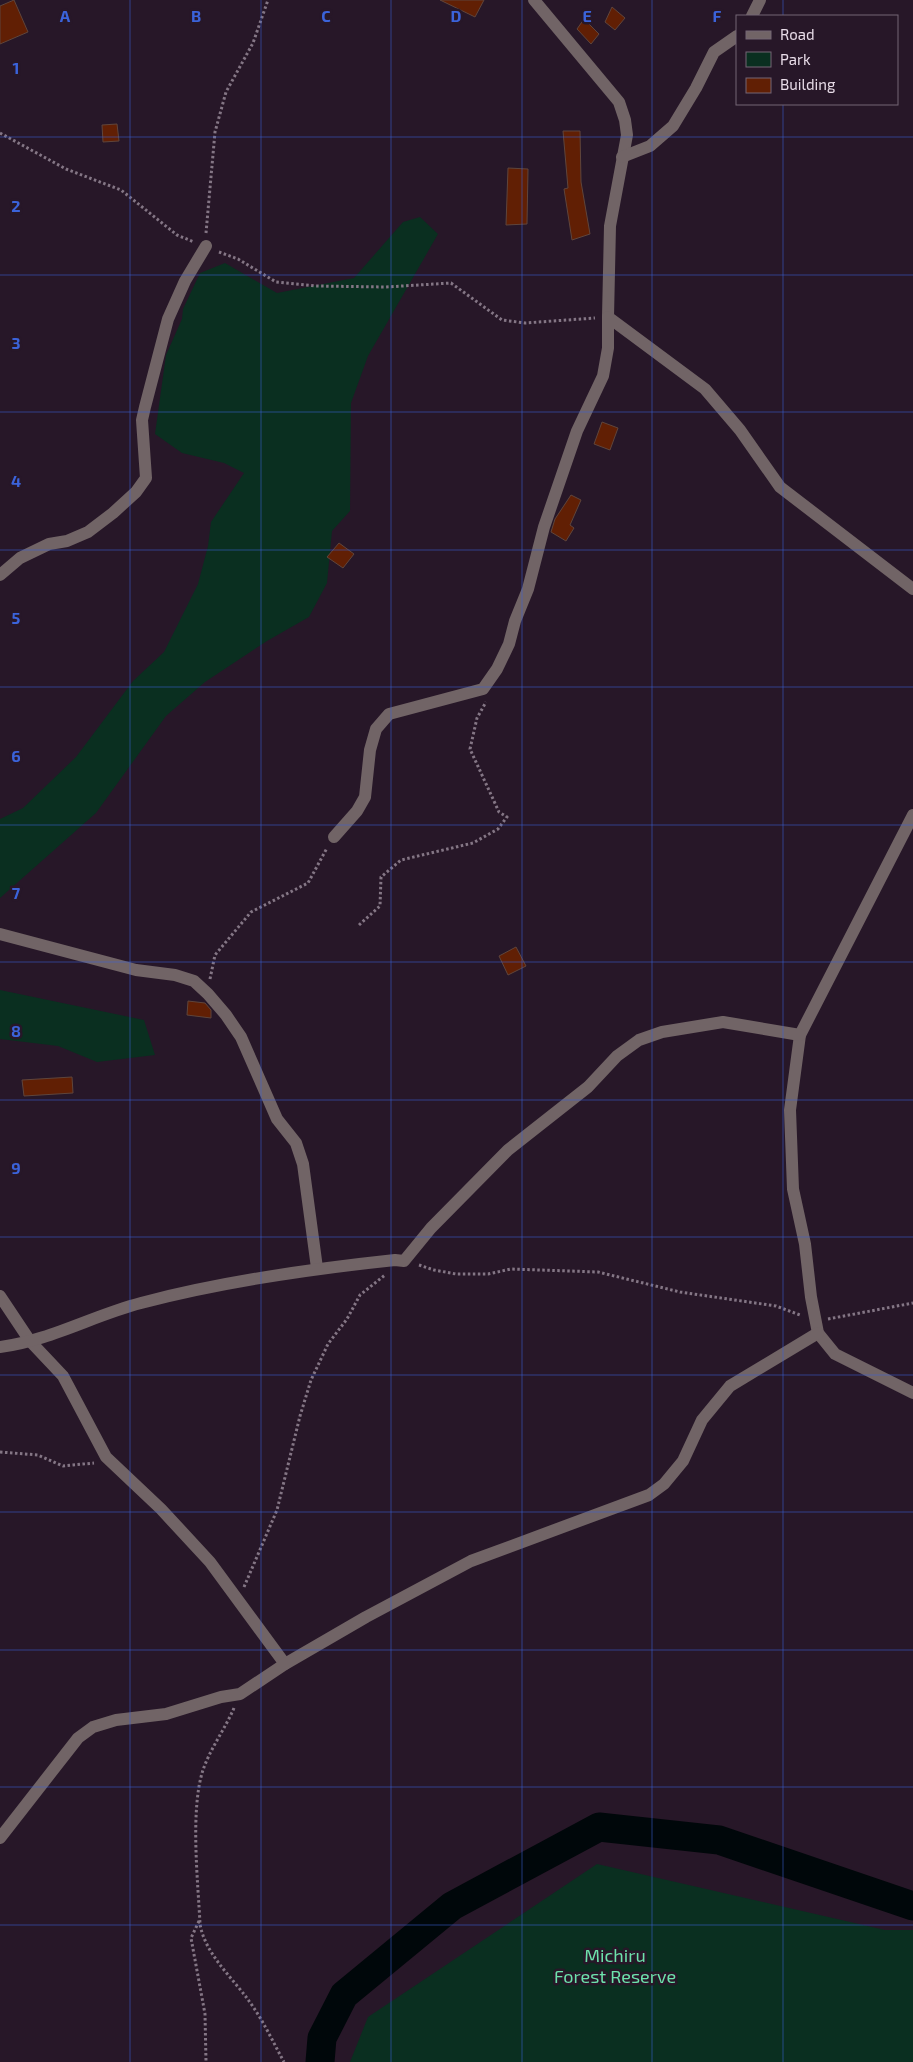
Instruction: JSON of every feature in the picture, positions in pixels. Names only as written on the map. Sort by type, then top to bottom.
[{"type":"street","points":[[334,837],[357,811],[365,797],[370,750],[376,729],[389,714],[483,688],[497,669],[509,644],[514,621],[528,589],[544,527],[577,431],[603,376],[608,348],[610,226],[627,135],[625,120],[619,102],[534,0]]},
{"type":"street","points":[[752,15],[760,0]]},
{"type":"street","points":[[622,156],[650,146],[673,126],[696,88],[714,52],[736,37]]},
{"type":"street","points":[[0,576],[20,558],[49,544],[88,532],[119,508],[142,485],[146,478],[147,468],[142,420],[168,319],[185,281],[206,246]]},
{"type":"street","points":[[608,317],[705,389],[740,430],[780,487],[913,589]]},
{"type":"street","points":[[913,815],[800,1035],[790,1110],[793,1189],[806,1244],[811,1297],[817,1327],[835,1354],[913,1393]]},
{"type":"street","points":[[0,934],[136,970],[175,975],[194,981],[204,990],[226,1015],[241,1037],[277,1119],[296,1143],[303,1164],[317,1268]]},
{"type":"street","points":[[0,1347],[30,1341],[90,1318],[140,1303],[216,1286],[317,1268],[396,1260],[404,1261],[431,1228],[508,1150],[588,1087],[617,1056],[639,1040],[662,1032],[724,1022],[800,1035]]},
{"type":"street","points":[[0,1296],[30,1341],[62,1376],[106,1457],[162,1509],[210,1562],[284,1664]]},
{"type":"street","points":[[0,1838],[78,1738],[93,1727],[116,1720],[166,1714],[221,1697],[240,1694],[284,1664],[470,1561],[648,1495],[664,1484],[683,1461],[702,1420],[730,1386],[817,1327]]},
{"type":"path","points":[[206,246],[209,188],[215,132],[226,92],[253,43],[268,0]]},
{"type":"path","points":[[0,133],[66,169],[121,190],[177,235],[238,259],[276,282],[315,286],[386,286],[451,283],[502,320],[525,323],[608,317]]},
{"type":"path","points":[[358,925],[380,906],[380,876],[401,860],[473,843],[498,829],[507,817],[499,812],[470,749],[477,718],[489,696],[483,688]]},
{"type":"path","points":[[204,990],[216,955],[251,912],[308,883],[334,837]]},
{"type":"path","points":[[238,1600],[277,1510],[305,1398],[311,1380],[328,1344],[347,1318],[360,1294],[404,1261],[456,1274],[488,1274],[511,1269],[598,1272],[680,1292],[776,1306],[817,1327],[913,1303]]},
{"type":"path","points":[[0,1452],[38,1455],[63,1466],[112,1462]]},
{"type":"path","points":[[240,1694],[203,1770],[198,1796],[197,1830],[202,1938],[251,2003],[284,2062]]},
{"type":"path","points":[[200,1918],[191,1938],[206,2014],[206,2062]]},
{"type":"green space","points":[[420,217],[438,234],[368,356],[351,403],[350,511],[332,531],[327,583],[309,617],[267,641],[205,682],[166,716],[96,813],[0,898],[0,819],[23,808],[76,757],[133,681],[164,652],[198,584],[208,546],[211,522],[244,473],[224,463],[182,453],[155,434],[166,355],[182,319],[183,309],[200,273],[225,263],[277,293],[354,278],[403,222]]},
{"type":"green space","points":[[0,990],[144,1020],[155,1055],[97,1062],[58,1046],[0,1039]]},
{"type":"green space","name":"Michiru Forest Reserve","points":[[597,1864],[885,1930],[913,1930],[913,2062],[350,2062],[368,2017]]},
{"type":"building","points":[[14,0],[28,32],[0,44],[0,6]]},
{"type":"building","points":[[440,0],[484,0],[475,17]]},
{"type":"building","points":[[612,7],[625,18],[615,30],[605,22]]},
{"type":"building","points":[[584,19],[599,34],[591,44],[577,29]]},
{"type":"building","points":[[117,124],[119,141],[103,142],[102,125]]},
{"type":"building","points":[[563,131],[580,131],[581,182],[590,234],[572,240],[564,189],[568,188]]},
{"type":"building","points":[[508,168],[528,169],[527,224],[506,225]]},
{"type":"building","points":[[602,422],[618,428],[610,450],[594,444]]},
{"type":"building","points":[[571,495],[581,500],[570,525],[574,528],[566,541],[551,532],[555,519]]},
{"type":"building","points":[[339,543],[354,554],[343,568],[327,557]]},
{"type":"building","points":[[516,947],[526,966],[508,975],[499,956]]},
{"type":"building","points":[[188,1001],[205,1003],[211,1010],[211,1018],[187,1015]]},
{"type":"building","points":[[72,1077],[73,1093],[24,1096],[22,1080]]},
{"type":"waterway","points":[[320,2062],[322,2038],[344,1995],[452,1906],[599,1827],[719,1840],[913,1906]]}]
